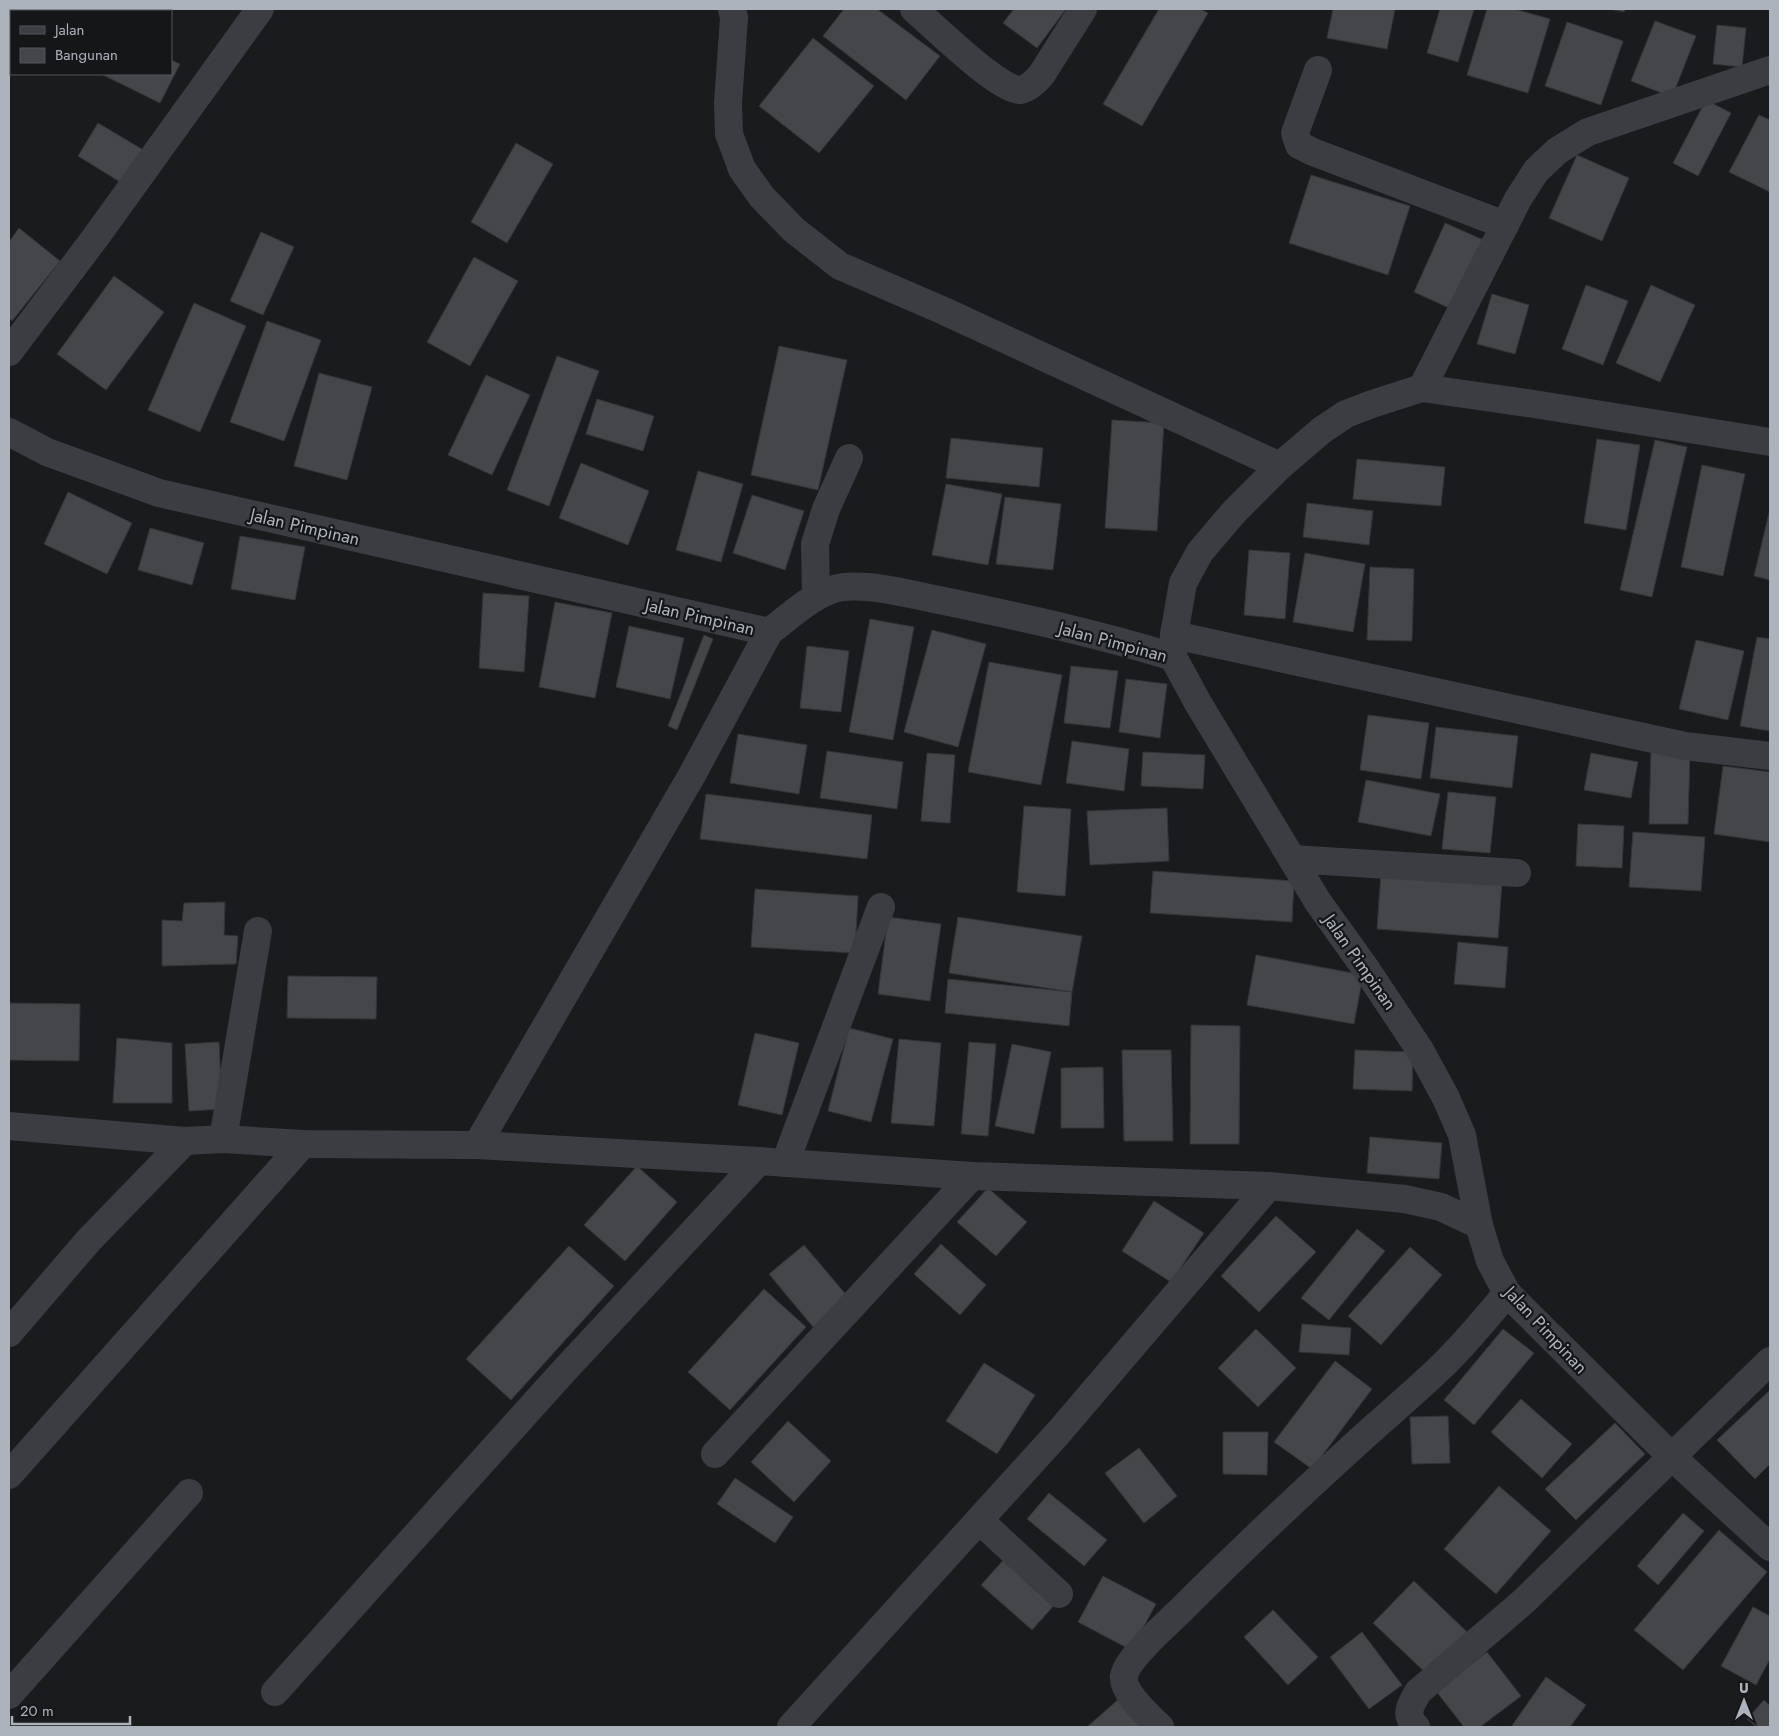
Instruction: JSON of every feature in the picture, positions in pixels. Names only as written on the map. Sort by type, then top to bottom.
[{"type":"street","points":[[9,352],[95,238],[260,9]]},
{"type":"street","points":[[914,9],[988,73],[1008,88],[1021,90],[1034,83],[1042,74],[1083,9]]},
{"type":"street","points":[[739,12],[728,104],[729,134],[742,169],[762,197],[794,230],[840,266],[944,311],[1280,466]]},
{"type":"street","points":[[1318,70],[1296,133],[1299,145],[1312,152],[1505,225]]},
{"type":"street","points":[[1422,388],[1505,225],[1536,171],[1557,150],[1588,132],[1770,70]]},
{"type":"street","points":[[1770,442],[1422,388],[1397,395],[1346,414],[1322,430],[1280,466],[1234,512],[1200,552],[1183,584],[1174,646],[1685,746],[1770,756]]},
{"type":"street","name":"Jalan Pimpinan","points":[[9,432],[47,452],[159,493],[769,632],[816,596],[842,587],[883,589],[964,605],[1123,642],[1174,646],[1198,703],[1318,902],[1366,969],[1420,1050],[1446,1098],[1462,1135],[1479,1225],[1490,1261],[1507,1293],[1671,1456],[1770,1547]]},
{"type":"street","points":[[816,596],[814,544],[826,509],[849,458]]},
{"type":"street","points":[[477,1145],[692,775],[769,632]]},
{"type":"street","points":[[1292,859],[1517,874]]},
{"type":"street","points":[[275,1692],[561,1374],[772,1162],[882,907]]},
{"type":"street","points":[[223,1139],[258,931]]},
{"type":"street","points":[[9,1126],[185,1141],[223,1139],[303,1144],[477,1145],[972,1176],[1269,1186],[1405,1199],[1441,1207],[1479,1225]]},
{"type":"street","points":[[9,1333],[90,1240],[185,1141]]},
{"type":"street","points":[[9,1475],[303,1144]]},
{"type":"street","points":[[716,1454],[972,1176]]},
{"type":"street","points":[[791,1727],[1059,1432],[1269,1186]]},
{"type":"street","points":[[1160,1727],[1137,1703],[1125,1682],[1124,1676],[1128,1666],[1139,1651],[1194,1596],[1347,1451],[1442,1366],[1507,1293]]},
{"type":"street","points":[[1416,1727],[1409,1718],[1409,1712],[1410,1705],[1418,1692],[1524,1601],[1770,1361]]},
{"type":"street","points":[[9,1696],[189,1493]]},
{"type":"street","points":[[979,1520],[1059,1594]]},
{"type":"building","points":[[844,9],[877,9],[940,56],[906,100],[823,36]]},
{"type":"building","points":[[1014,9],[1066,9],[1037,48],[1003,23]]},
{"type":"building","points":[[1159,9],[1200,9],[1208,13],[1142,126],[1103,104]]},
{"type":"building","points":[[1333,9],[1395,9],[1387,49],[1327,38]]},
{"type":"building","points":[[1440,9],[1474,9],[1458,62],[1427,53]]},
{"type":"building","points":[[1487,9],[1514,9],[1550,19],[1528,93],[1467,75]]},
{"type":"building","points":[[1609,9],[1625,9],[1624,12]]},
{"type":"building","points":[[1655,21],[1696,36],[1672,97],[1631,81]]},
{"type":"building","points":[[1567,22],[1623,41],[1601,105],[1545,86]]},
{"type":"building","points":[[1717,25],[1746,28],[1742,67],[1713,64]]},
{"type":"building","points":[[813,38],[874,86],[819,153],[759,106]]},
{"type":"building","points":[[172,60],[180,64],[160,103],[103,75],[172,75]]},
{"type":"building","points":[[1706,100],[1731,113],[1698,176],[1673,163]]},
{"type":"building","points":[[1759,115],[1770,120],[1770,192],[1729,172]]},
{"type":"building","points":[[98,123],[145,151],[125,185],[78,156]]},
{"type":"building","points":[[516,143],[553,164],[507,243],[471,222]]},
{"type":"building","points":[[1577,155],[1629,178],[1602,241],[1549,218]]},
{"type":"building","points":[[1311,175],[1410,206],[1388,275],[1289,243]]},
{"type":"building","points":[[1445,223],[1490,243],[1458,312],[1414,292]]},
{"type":"building","points":[[19,228],[60,261],[12,321],[9,318],[9,242]]},
{"type":"building","points":[[261,232],[294,247],[263,315],[230,301]]},
{"type":"building","points":[[474,257],[518,281],[470,366],[427,342]]},
{"type":"building","points":[[114,276],[164,312],[106,390],[57,354]]},
{"type":"building","points":[[1586,285],[1628,301],[1603,365],[1562,349]]},
{"type":"building","points":[[1651,285],[1695,305],[1660,382],[1616,363]]},
{"type":"building","points":[[1492,294],[1529,305],[1515,354],[1477,344]]},
{"type":"building","points":[[194,303],[246,326],[200,432],[148,410]]},
{"type":"building","points":[[267,321],[321,340],[284,441],[230,422]]},
{"type":"building","points":[[779,346],[847,360],[818,490],[751,475]]},
{"type":"building","points":[[557,356],[599,371],[549,506],[507,490]]},
{"type":"building","points":[[319,373],[372,387],[347,480],[294,466]]},
{"type":"building","points":[[486,375],[530,395],[492,475],[448,455]]},
{"type":"building","points":[[597,399],[654,416],[643,451],[586,434]]},
{"type":"building","points":[[1112,420],[1164,423],[1157,531],[1105,528]]},
{"type":"building","points":[[951,438],[1043,448],[1039,487],[946,478]]},
{"type":"building","points":[[1597,439],[1640,445],[1626,530],[1584,523]]},
{"type":"building","points":[[1655,440],[1687,447],[1652,597],[1620,590]]},
{"type":"building","points":[[1357,459],[1445,467],[1441,506],[1353,499]]},
{"type":"building","points":[[581,463],[649,491],[628,545],[559,518]]},
{"type":"building","points":[[1702,465],[1745,474],[1723,576],[1681,567]]},
{"type":"building","points":[[698,471],[743,484],[721,562],[676,550]]},
{"type":"building","points":[[946,484],[1002,494],[988,565],[932,555]]},
{"type":"building","points":[[68,492],[132,523],[107,574],[44,544]]},
{"type":"building","points":[[752,495],[804,511],[785,570],[733,553]]},
{"type":"building","points":[[1005,497],[1061,504],[1053,570],[996,564]]},
{"type":"building","points":[[1307,503],[1373,511],[1369,545],[1303,537]]},
{"type":"building","points":[[1770,509],[1770,580],[1754,576]]},
{"type":"building","points":[[150,528],[204,543],[192,585],[138,570]]},
{"type":"building","points":[[240,536],[305,547],[295,600],[231,589]]},
{"type":"building","points":[[1249,550],[1290,553],[1285,619],[1244,615]]},
{"type":"building","points":[[1305,553],[1365,564],[1353,632],[1293,622]]},
{"type":"building","points":[[1370,567],[1414,569],[1412,641],[1367,640]]},
{"type":"building","points":[[483,593],[529,596],[524,672],[479,668]]},
{"type":"building","points":[[555,602],[612,613],[595,698],[539,687]]},
{"type":"building","points":[[870,619],[914,627],[893,740],[849,732]]},
{"type":"building","points":[[629,626],[684,638],[670,699],[616,687]]},
{"type":"building","points":[[932,630],[986,644],[958,747],[904,732]]},
{"type":"building","points":[[704,635],[713,639],[677,730],[668,726]]},
{"type":"building","points":[[1757,637],[1770,639],[1770,731],[1740,726]]},
{"type":"building","points":[[1696,640],[1744,651],[1728,720],[1679,709]]},
{"type":"building","points":[[807,646],[849,651],[841,712],[800,708]]},
{"type":"building","points":[[989,662],[1062,675],[1041,785],[968,772]]},
{"type":"building","points":[[1071,666],[1118,671],[1110,728],[1064,723]]},
{"type":"building","points":[[1126,679],[1167,684],[1160,738],[1119,732]]},
{"type":"building","points":[[1368,715],[1429,723],[1421,779],[1360,770]]},
{"type":"building","points":[[1436,727],[1518,736],[1512,788],[1430,778]]},
{"type":"building","points":[[738,734],[807,745],[799,794],[730,783]]},
{"type":"building","points":[[1072,741],[1129,749],[1124,791],[1066,783]]},
{"type":"building","points":[[1651,750],[1690,751],[1688,824],[1649,824]]},
{"type":"building","points":[[827,751],[903,762],[897,809],[820,798]]},
{"type":"building","points":[[1143,752],[1205,755],[1203,789],[1141,786]]},
{"type":"building","points":[[927,753],[955,755],[950,823],[921,821]]},
{"type":"building","points":[[1591,753],[1638,762],[1631,798],[1584,790]]},
{"type":"building","points":[[1723,766],[1770,772],[1770,842],[1714,834]]},
{"type":"building","points":[[1366,780],[1440,794],[1431,836],[1358,822]]},
{"type":"building","points":[[1448,792],[1496,797],[1490,853],[1442,849]]},
{"type":"building","points":[[706,794],[872,815],[867,859],[700,839]]},
{"type":"building","points":[[1024,806],[1071,809],[1065,896],[1017,892]]},
{"type":"building","points":[[1167,808],[1169,861],[1090,865],[1087,811]]},
{"type":"building","points":[[1578,824],[1624,826],[1622,868],[1576,866]]},
{"type":"building","points":[[1633,832],[1705,837],[1701,891],[1629,887]]},
{"type":"building","points":[[1153,871],[1294,881],[1292,922],[1150,913]]},
{"type":"building","points":[[1381,873],[1502,882],[1498,938],[1377,929]]},
{"type":"building","points":[[755,889],[858,896],[855,953],[751,947]]},
{"type":"building","points":[[225,902],[224,935],[238,936],[236,964],[162,966],[162,920],[182,921],[184,903]]},
{"type":"building","points":[[888,917],[941,924],[930,1001],[878,994]]},
{"type":"building","points":[[958,917],[1082,936],[1072,992],[949,973]]},
{"type":"building","points":[[1458,942],[1508,947],[1505,988],[1454,984]]},
{"type":"building","points":[[1256,955],[1363,975],[1354,1024],[1247,1005]]},
{"type":"building","points":[[288,976],[377,977],[376,1019],[287,1018]]},
{"type":"building","points":[[948,979],[1072,992],[1069,1026],[945,1013]]},
{"type":"building","points":[[9,1003],[80,1004],[79,1061],[9,1060]]},
{"type":"building","points":[[1191,1025],[1240,1026],[1239,1144],[1190,1144]]},
{"type":"building","points":[[849,1028],[893,1039],[871,1122],[828,1111]]},
{"type":"building","points":[[755,1033],[799,1043],[782,1115],[738,1105]]},
{"type":"building","points":[[117,1038],[172,1043],[172,1103],[113,1103]]},
{"type":"building","points":[[899,1039],[941,1043],[934,1126],[891,1123]]},
{"type":"building","points":[[219,1042],[222,1109],[189,1111],[185,1044]]},
{"type":"building","points":[[969,1042],[996,1044],[988,1136],[961,1134]]},
{"type":"building","points":[[1012,1044],[1051,1052],[1034,1134],[995,1126]]},
{"type":"building","points":[[1122,1050],[1171,1050],[1173,1141],[1124,1141]]},
{"type":"building","points":[[1355,1050],[1413,1052],[1412,1091],[1353,1089]]},
{"type":"building","points":[[1103,1067],[1104,1128],[1061,1128],[1061,1068]]},
{"type":"building","points":[[1370,1137],[1442,1143],[1439,1179],[1367,1173]]},
{"type":"building","points":[[637,1166],[677,1202],[625,1261],[584,1225]]},
{"type":"building","points":[[988,1188],[1027,1222],[996,1256],[957,1222]]},
{"type":"building","points":[[1154,1201],[1204,1233],[1171,1282],[1122,1251]]},
{"type":"building","points":[[1276,1216],[1316,1252],[1259,1312],[1221,1276]]},
{"type":"building","points":[[1357,1229],[1385,1251],[1329,1320],[1301,1298]]},
{"type":"building","points":[[941,1244],[986,1285],[960,1315],[914,1274]]},
{"type":"building","points":[[804,1245],[848,1297],[813,1327],[769,1274]]},
{"type":"building","points":[[569,1246],[614,1286],[511,1400],[466,1359]]},
{"type":"building","points":[[1410,1247],[1442,1275],[1381,1345],[1348,1316]]},
{"type":"building","points":[[764,1289],[806,1327],[730,1410],[688,1372]]},
{"type":"building","points":[[1302,1324],[1351,1328],[1349,1355],[1299,1352]]},
{"type":"building","points":[[1256,1329],[1296,1368],[1258,1407],[1218,1368]]},
{"type":"building","points":[[1503,1329],[1534,1353],[1474,1425],[1444,1400]]},
{"type":"building","points":[[1335,1361],[1372,1389],[1312,1469],[1274,1442]]},
{"type":"building","points":[[984,1363],[1035,1395],[997,1454],[946,1421]]},
{"type":"building","points":[[1770,1390],[1770,1464],[1755,1479],[1717,1440]]},
{"type":"building","points":[[1521,1399],[1572,1444],[1542,1478],[1491,1432]]},
{"type":"building","points":[[1448,1416],[1450,1463],[1412,1464],[1410,1417]]},
{"type":"building","points":[[788,1421],[831,1461],[794,1502],[751,1462]]},
{"type":"building","points":[[1615,1423],[1645,1454],[1576,1520],[1545,1489]]},
{"type":"building","points":[[1223,1432],[1268,1432],[1267,1475],[1223,1474]]},
{"type":"building","points":[[1139,1448],[1177,1496],[1144,1523],[1105,1473]]},
{"type":"building","points":[[735,1478],[793,1517],[775,1543],[717,1504]]},
{"type":"building","points":[[1499,1486],[1551,1531],[1496,1594],[1444,1549]]},
{"type":"building","points":[[1049,1493],[1107,1540],[1084,1566],[1027,1519]]},
{"type":"building","points":[[1683,1513],[1704,1531],[1658,1585],[1637,1566]]},
{"type":"building","points":[[1719,1530],[1767,1572],[1683,1670],[1634,1630]]},
{"type":"building","points":[[1006,1557],[1057,1602],[1032,1630],[981,1585]]},
{"type":"building","points":[[1103,1576],[1156,1604],[1131,1650],[1078,1622]]},
{"type":"building","points":[[1414,1581],[1467,1632],[1426,1673],[1373,1623]]},
{"type":"building","points":[[1753,1607],[1770,1616],[1770,1659],[1756,1685],[1721,1666]]},
{"type":"building","points":[[1273,1610],[1318,1657],[1288,1685],[1244,1637]]},
{"type":"building","points":[[1362,1632],[1402,1685],[1369,1709],[1330,1657]]},
{"type":"building","points":[[1487,1652],[1521,1696],[1480,1727],[1464,1727],[1436,1691]]},
{"type":"building","points":[[1546,1677],[1586,1705],[1570,1727],[1511,1727]]},
{"type":"building","points":[[1120,1698],[1147,1727],[1087,1727]]},
{"type":"building","points":[[1764,1700],[1770,1706],[1770,1727],[1757,1727],[1747,1719]]}]
